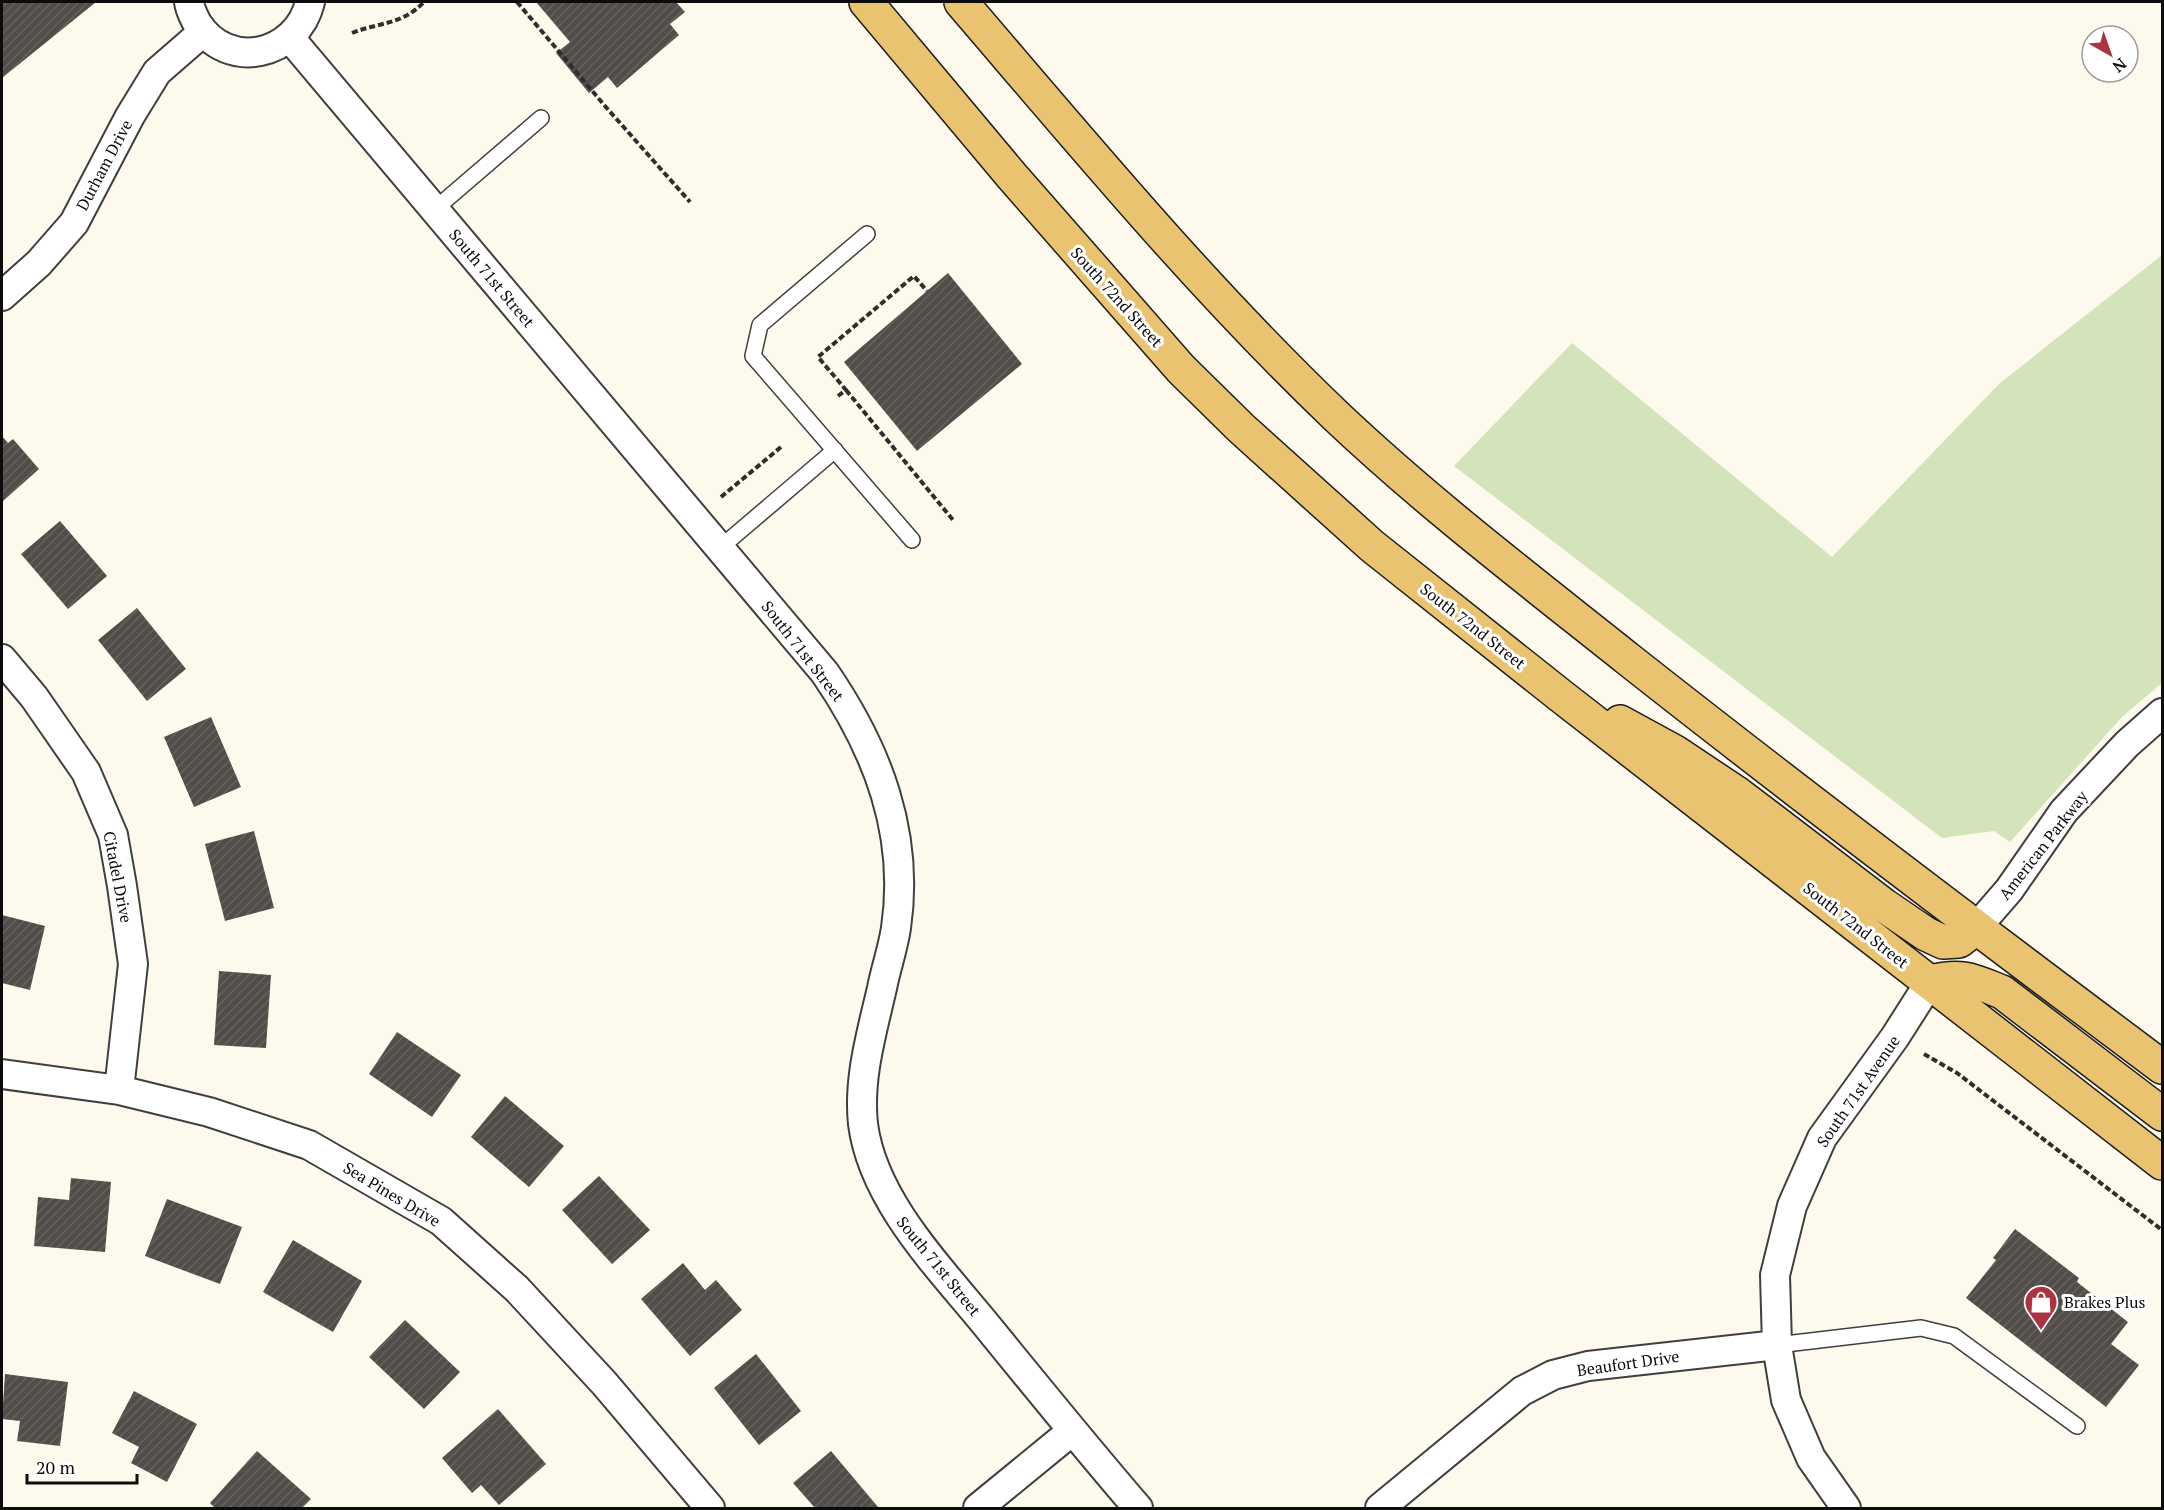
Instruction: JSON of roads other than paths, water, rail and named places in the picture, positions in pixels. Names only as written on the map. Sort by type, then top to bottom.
[{"type":"main road","name":"South 72nd Street","points":[[866,2],[1114,295],[1181,369],[1241,428],[1372,546],[1561,696],[2163,1163]]},
{"type":"main road","points":[[961,2],[1201,279],[1335,415],[1414,488],[1773,773],[2163,1067]]},
{"type":"main road","points":[[1561,696],[1617,721],[1676,752],[1738,794],[1926,934],[1943,942],[1959,941],[1976,928]]},
{"type":"main road","points":[[1930,982],[1951,977],[1972,980],[2002,992],[2163,1114]]},
{"type":"street","points":[[189,2],[190,11],[203,32],[218,45],[240,52],[264,51],[290,38],[306,17],[310,2]]},
{"type":"street","name":"Durham Drive","points":[[2,296],[39,263],[74,223],[130,116],[157,72],[203,32]]},
{"type":"street","name":"South 71st Street","points":[[290,38],[825,673],[848,706],[868,745],[884,787],[894,827],[899,884],[896,928],[864,1067],[863,1124],[875,1172],[899,1216],[1072,1431],[1138,1509]]},
{"type":"street","name":"Citadel Drive","points":[[2,659],[34,697],[86,772],[113,835],[133,964],[119,1090]]},
{"type":"street","name":"American Parkway","points":[[1976,928],[2009,890],[2064,812],[2127,744],[2163,713]]},
{"type":"street","name":"South 71st Avenue","points":[[1846,1509],[1811,1458],[1786,1400],[1777,1345],[1775,1275],[1792,1206],[1822,1138],[1895,1037],[1930,982]]},
{"type":"street","name":"Sea Pines Drive","points":[[2,1074],[119,1090],[208,1112],[309,1145],[441,1221],[517,1288],[604,1383],[710,1509]]},
{"type":"street","name":"Beaufort Drive","points":[[1380,1509],[1522,1391],[1553,1375],[1588,1366],[1777,1345]]},
{"type":"street","points":[[978,1509],[1072,1431]]},
{"type":"lane","points":[[434,210],[541,118]]},
{"type":"lane","points":[[867,234],[760,325],[753,356],[912,540]]},
{"type":"lane","points":[[720,548],[834,450]]},
{"type":"lane","points":[[1777,1345],[1922,1328],[1954,1336],[2077,1426]]},
{"type":"place","name":"Brakes Plus","points":[[2041,1331]]}]
